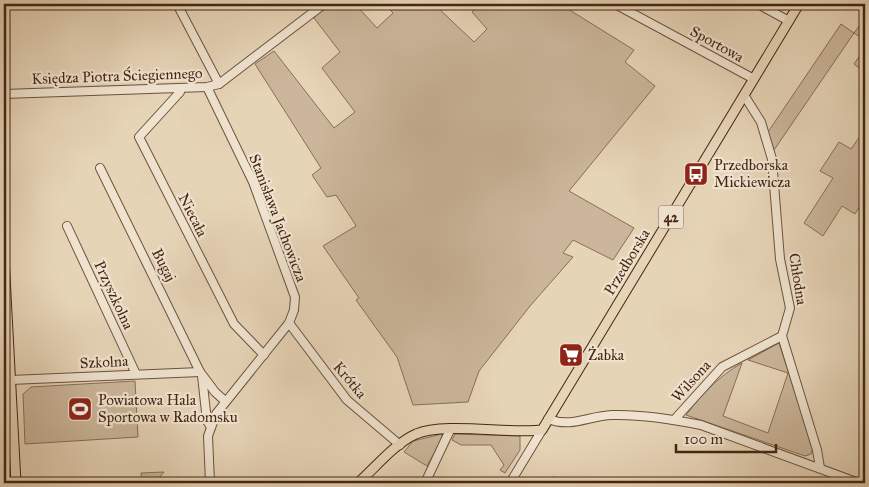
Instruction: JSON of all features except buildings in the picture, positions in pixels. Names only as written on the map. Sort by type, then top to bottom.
[{"type":"main road","name":"Przedborska","points":[[542,430],[799,4]]},
{"type":"main road","points":[[4,257],[16,483]]},
{"type":"main road","points":[[358,483],[400,444],[425,432],[450,430],[542,430]]},
{"type":"street","points":[[177,4],[219,84]]},
{"type":"street","name":"Księdza Piotra Ściegiennego","points":[[4,94],[208,88],[219,84],[324,4]]},
{"type":"street","name":"Sportowa","points":[[615,4],[754,79]]},
{"type":"street","points":[[758,4],[788,21]]},
{"type":"street","name":"Niecała","points":[[180,88],[180,92],[140,134],[140,141],[234,324],[264,354]]},
{"type":"street","name":"Stanisława Jachowicza","points":[[208,88],[253,182],[294,297],[292,318],[289,324],[225,401],[216,414],[211,427]]},
{"type":"street","name":"Chłodna","points":[[744,95],[761,122],[772,159],[780,259],[790,308],[782,336]]},
{"type":"street","name":"Bugaj","points":[[100,168],[201,374],[225,401]]},
{"type":"street","name":"Przyszkolna","points":[[67,226],[136,374]]},
{"type":"street","name":"Krótka","points":[[289,324],[347,400],[400,444]]},
{"type":"street","points":[[782,336],[817,450],[820,468]]},
{"type":"street","name":"Wilsona","points":[[675,419],[722,367],[782,336]]},
{"type":"street","name":"Szkolna","points":[[10,380],[136,374],[201,374]]},
{"type":"street","name":"Bugaj","points":[[201,374],[207,421],[211,427],[208,442],[210,483]]},
{"type":"street","name":"Wilsona","points":[[548,420],[566,424],[611,415],[675,419],[701,425],[859,483]]},
{"type":"street","points":[[425,483],[450,430]]},
{"type":"street","name":"Przedborska","points":[[510,483],[542,430]]},
{"type":"shaded area","points":[[328,4],[355,4],[377,28],[393,13],[384,4],[434,4],[474,42],[487,29],[472,12],[480,4],[560,4],[634,50],[625,62],[655,86],[569,191],[634,228],[613,260],[573,240],[563,253],[573,257],[530,306],[479,371],[468,402],[413,405],[397,357],[356,300],[359,298],[323,246],[356,226],[336,195],[327,197],[312,175],[321,168],[255,64],[274,51],[334,128],[355,112],[322,68],[340,52],[314,18]]},
{"type":"shaded area","points":[[865,18],[865,40],[854,33]]},
{"type":"shaded area","points":[[841,24],[854,33],[774,150],[768,132]]},
{"type":"shaded area","points":[[865,48],[865,73],[854,64]]},
{"type":"shaded area","points":[[865,129],[865,198],[855,214],[842,206],[823,236],[804,223],[833,178],[820,171],[839,142],[851,149]]},
{"type":"shaded area","points":[[779,343],[813,448],[811,454],[805,456],[686,415],[711,386],[742,363],[723,416],[768,433],[788,373],[748,360]]},
{"type":"shaded area","name":"Powiatowa Hala Sportowa w Radomsku","points":[[135,381],[138,437],[25,444],[23,394],[31,387]]},
{"type":"shaded area","points":[[442,434],[441,441],[427,466],[404,452],[413,441]]},
{"type":"shaded area","points":[[455,434],[520,436],[520,450],[505,473],[500,470],[504,465],[491,445],[461,445],[452,440]]},
{"type":"shaded area","points":[[164,472],[159,478],[163,483],[142,483],[141,473]]},
{"type":"shaded area","points":[[553,477],[602,483],[549,483]]},
{"type":"place","name":"Przedborska Mickiewicza","points":[[696,174]]},
{"type":"place","name":"Żabka","points":[[571,355]]},
{"type":"place","name":"Powiatowa Hala Sportowa w Radomsku","points":[[80,409]]}]
